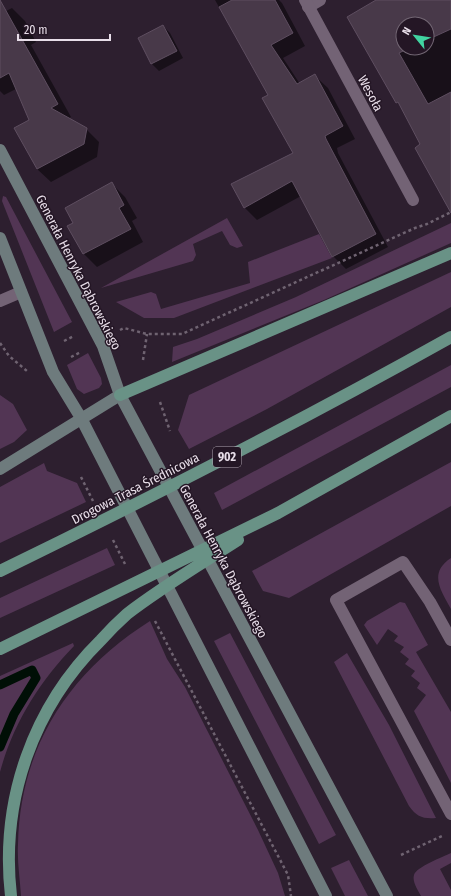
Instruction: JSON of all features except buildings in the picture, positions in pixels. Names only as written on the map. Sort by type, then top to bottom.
[{"type":"main road","points":[[120,395],[451,253]]},
{"type":"main road","name":"Drogowa Trasa Średnicowa","points":[[0,571],[102,522],[248,447],[451,337]]},
{"type":"main road","points":[[0,649],[278,513],[451,416]]},
{"type":"main road","points":[[11,896],[8,879],[7,839],[19,770],[36,730],[58,690],[87,653],[126,615],[278,513]]},
{"type":"street","points":[[306,3],[320,0]]},
{"type":"street","name":"Wesoła","points":[[306,3],[413,200]]},
{"type":"street","name":"Generała Henryka Dąbrowskiego","points":[[0,150],[103,346],[120,395],[387,896]]},
{"type":"street","points":[[0,238],[53,372],[81,418],[326,896]]},
{"type":"street","points":[[0,301],[21,292]]},
{"type":"street","points":[[0,468],[120,395]]},
{"type":"street","points":[[451,640],[430,602],[403,562],[336,600],[451,814]]},
{"type":"path","points":[[124,328],[147,334],[171,336],[182,334],[196,329],[451,212]]},
{"type":"path","points":[[59,344],[78,334]]},
{"type":"path","points":[[143,363],[147,334]]},
{"type":"path","points":[[0,343],[9,356],[28,372]]},
{"type":"path","points":[[65,360],[86,349]]},
{"type":"path","points":[[160,403],[170,431]]},
{"type":"path","points":[[81,477],[95,505]]},
{"type":"path","points":[[113,539],[127,567]]},
{"type":"path","points":[[152,616],[288,875],[292,896]]},
{"type":"path","points":[[401,855],[446,834]]},
{"type":"shaded area","points":[[3,196],[6,197],[72,322],[54,332],[2,201]]},
{"type":"shaded area","points":[[227,218],[243,246],[237,248],[230,245],[222,231],[193,244],[196,255],[193,261],[101,288]]},
{"type":"shaded area","points":[[451,223],[451,243],[324,300],[172,362],[173,347],[197,339],[296,297]]},
{"type":"shaded area","points":[[319,234],[332,258],[174,318],[144,318],[116,302],[151,292],[156,294],[161,309],[250,283],[248,262]]},
{"type":"shaded area","points":[[451,272],[451,307],[267,409],[189,449],[178,430],[189,395]]},
{"type":"shaded area","points":[[88,353],[101,378],[102,384],[99,388],[84,394],[77,389],[67,365]]},
{"type":"shaded area","points":[[451,365],[451,387],[222,510],[214,493]]},
{"type":"shaded area","points":[[0,395],[13,404],[27,430],[14,442],[0,449]]},
{"type":"shaded area","points":[[451,462],[451,506],[289,598],[263,591],[252,571]]},
{"type":"shaded area","points":[[44,463],[47,471],[77,483],[86,502],[0,543],[0,487]]},
{"type":"shaded area","points":[[107,548],[115,565],[0,618],[0,598]]},
{"type":"shaded area","points":[[451,558],[451,609],[441,589],[438,576],[444,564]]},
{"type":"shaded area","points":[[400,602],[405,603],[428,645],[416,652],[451,712],[451,783],[414,711],[426,695],[417,688],[420,683],[411,676],[415,671],[405,664],[409,659],[400,652],[404,647],[394,641],[398,636],[388,629],[377,645],[364,625],[367,621]]},
{"type":"shaded area","points":[[150,621],[167,659],[185,687],[258,830],[278,873],[285,896],[21,896],[18,850],[21,809],[28,775],[39,744],[54,715],[73,688],[95,664],[121,641]]},
{"type":"shaded area","points":[[230,633],[336,835],[319,844],[214,641]]},
{"type":"shaded area","points":[[73,643],[74,646],[50,674],[29,704],[12,737],[0,772],[0,676]]},
{"type":"shaded area","points":[[347,653],[389,725],[436,818],[421,816],[415,813],[409,806],[334,662]]},
{"type":"shaded area","points":[[451,853],[451,863],[440,869],[451,890],[451,896],[421,896],[414,880],[414,875],[416,872],[424,866]]},
{"type":"shaded area","points":[[349,860],[368,896],[345,896],[331,868]]},
{"type":"waterway","points":[[0,685],[32,670],[36,678],[14,714],[0,747]]}]
